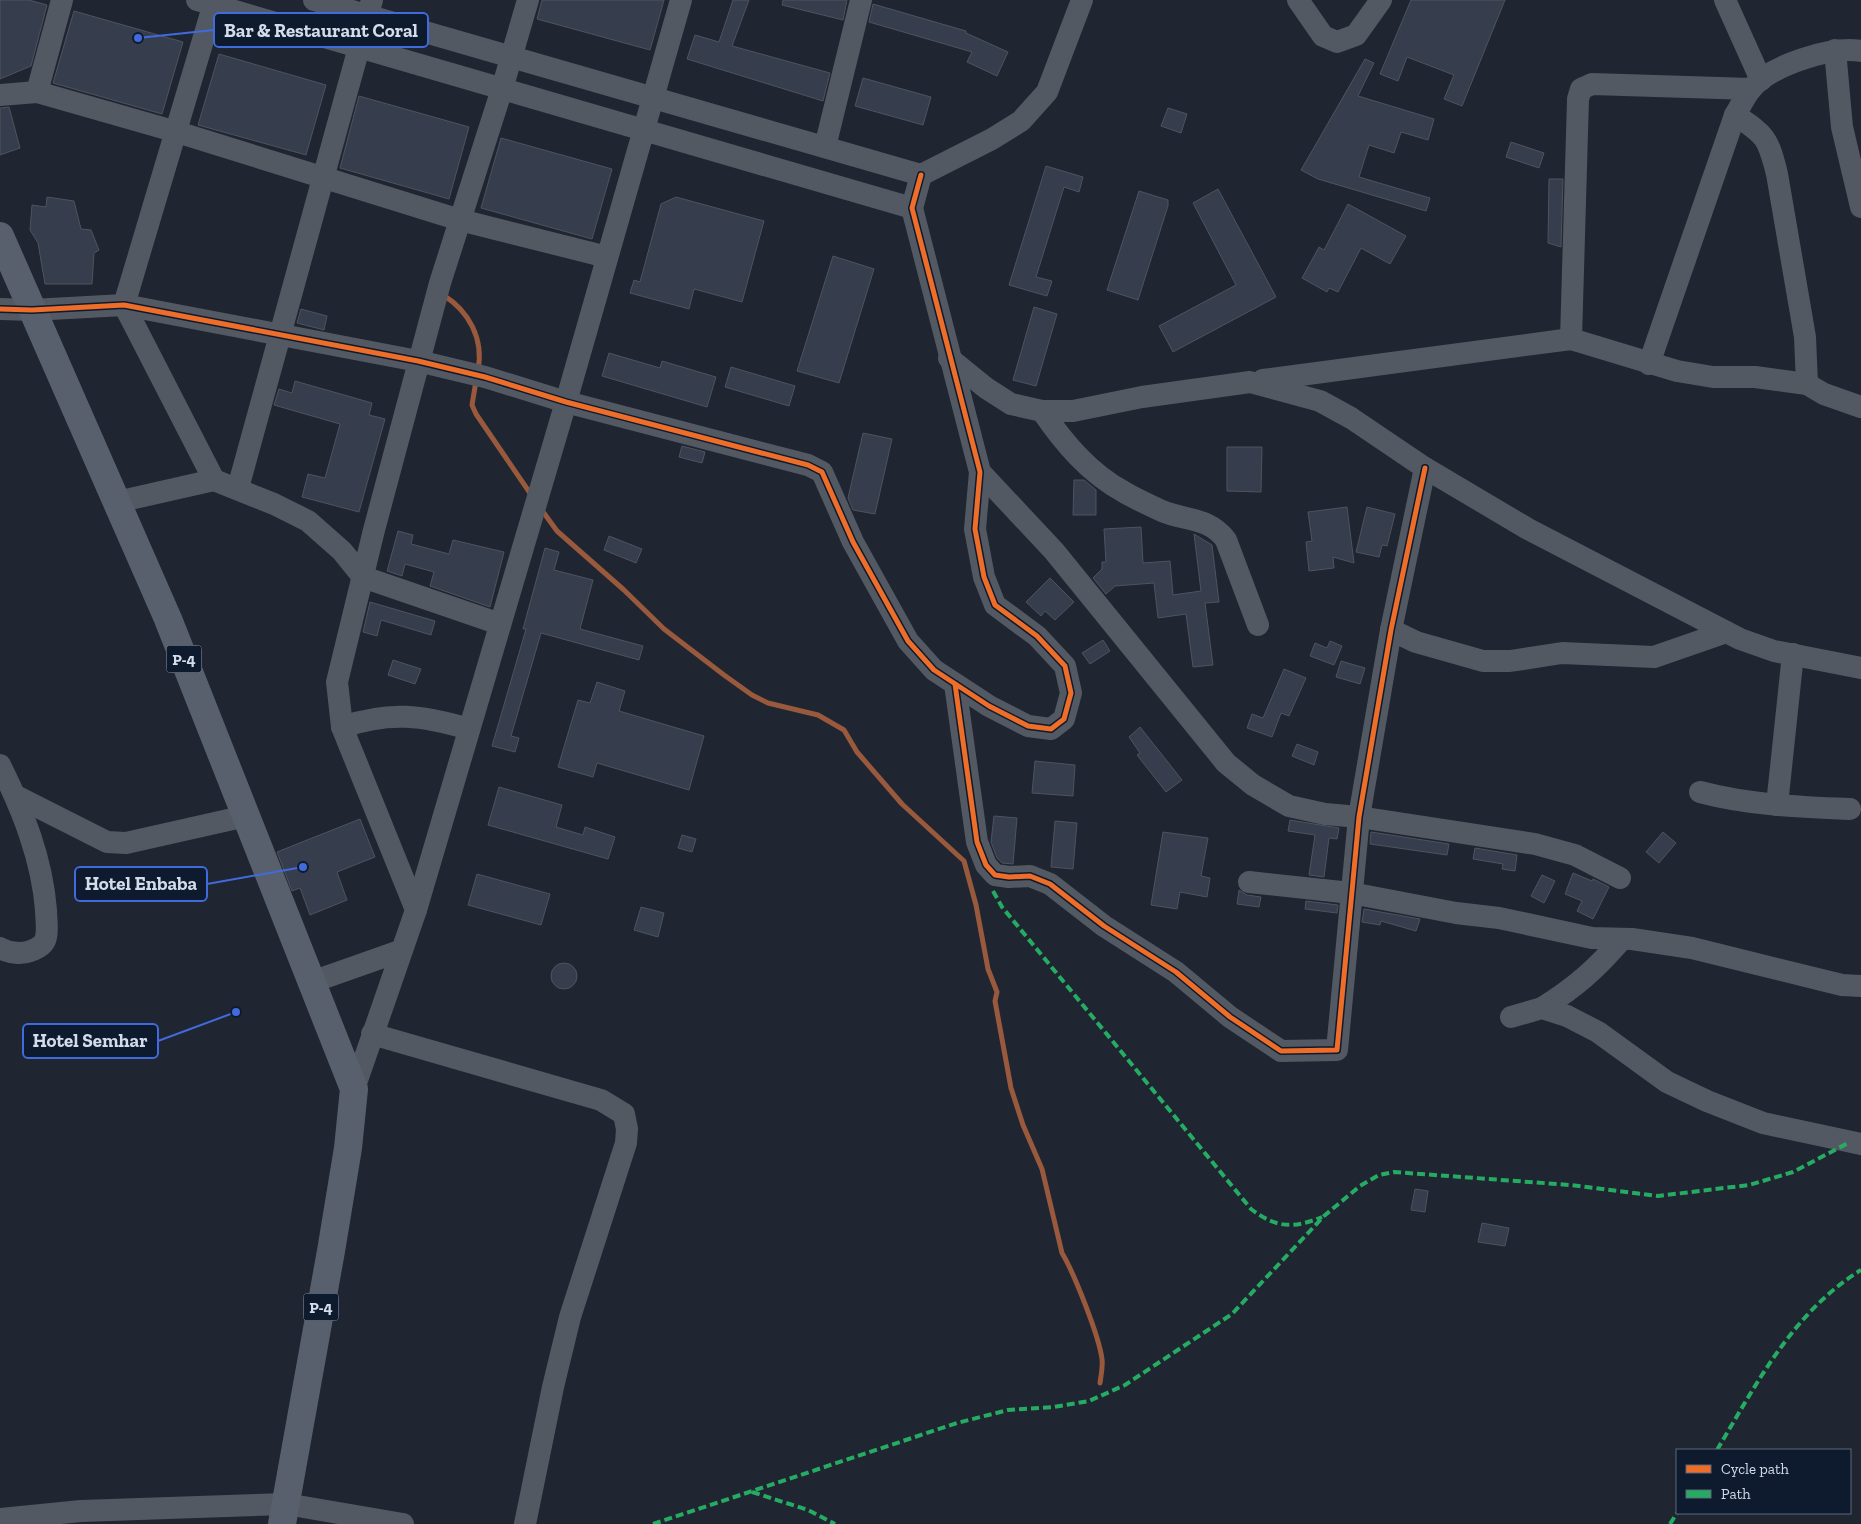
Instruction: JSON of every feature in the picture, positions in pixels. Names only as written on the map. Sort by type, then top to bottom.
[{"type":"highway","name":"P-4","points":[[0,236],[168,618],[354,1089],[348,1148],[332,1251],[284,1514]]},
{"type":"street","points":[[37,92],[62,0]]},
{"type":"street","points":[[314,0],[369,8],[512,56],[921,176],[992,139],[1021,121],[1047,92],[1082,0]]},
{"type":"street","points":[[416,910],[342,726],[337,682],[418,361],[528,0]]},
{"type":"street","points":[[354,1089],[400,951],[416,910],[566,402],[681,0]]},
{"type":"street","points":[[825,147],[861,0]]},
{"type":"street","points":[[1298,0],[1323,36],[1337,42],[1356,35],[1381,0]]},
{"type":"street","points":[[1725,0],[1756,85]]},
{"type":"street","points":[[214,480],[124,305],[177,132],[208,2],[359,48],[912,208]]},
{"type":"street","points":[[238,488],[278,335],[369,8]]},
{"type":"street","points":[[1835,50],[1842,126],[1861,207]]},
{"type":"street","points":[[1650,364],[1735,115],[1756,85],[1803,58],[1835,50],[1861,51]]},
{"type":"street","points":[[1571,339],[1578,99],[1581,90],[1592,84],[1756,85]]},
{"type":"street","points":[[0,95],[37,92],[177,132],[460,220],[607,257]]},
{"type":"street","points":[[1735,115],[1758,130],[1766,138],[1777,174],[1805,337],[1807,384]]},
{"type":"street","points":[[0,309],[32,310],[124,305],[418,361],[808,465],[822,472],[853,542],[908,641],[934,670],[989,706],[1028,726],[1051,729],[1064,719],[1072,692],[1065,666],[1037,636],[995,605],[984,577],[975,529],[980,472],[949,358],[912,208],[921,176]]},
{"type":"street","points":[[949,358],[986,388],[1011,404],[1042,412],[1073,411],[1142,397],[1571,339],[1650,364],[1713,377],[1755,377],[1807,384],[1824,394],[1861,407]]},
{"type":"street","points":[[1250,382],[1320,401],[1351,418],[1425,468],[1528,529],[1726,632],[1774,650],[1861,668]]},
{"type":"street","points":[[1042,412],[1066,446],[1088,466],[1122,491],[1163,511],[1211,524],[1219,531],[1226,540],[1258,625]]},
{"type":"street","points":[[955,684],[977,842],[986,865],[995,875],[1010,878],[1030,876],[1050,884],[1104,926],[1176,972],[1230,1017],[1281,1051],[1337,1050],[1359,816],[1391,630],[1425,468]]},
{"type":"street","points":[[980,472],[1054,551],[1226,763],[1253,785],[1289,806],[1325,814],[1359,816],[1535,844],[1575,855],[1620,878]]},
{"type":"street","points":[[117,502],[214,480],[238,488],[308,521],[342,551],[363,576],[500,624]]},
{"type":"street","points":[[1391,630],[1416,642],[1483,661],[1510,661],[1562,654],[1654,657],[1726,632]]},
{"type":"street","points":[[1777,805],[1793,654]]},
{"type":"street","points":[[342,726],[370,717],[402,716],[438,720],[469,728]]},
{"type":"street","points":[[0,765],[16,796],[35,851],[44,888],[46,938],[41,946],[31,952],[18,954],[0,948]]},
{"type":"street","points":[[1700,792],[1719,797],[1777,805],[1850,809]]},
{"type":"street","points":[[16,796],[107,842],[126,843],[246,816]]},
{"type":"street","points":[[1249,882],[1351,893],[1456,913],[1499,918],[1592,938],[1622,939],[1692,948],[1842,985],[1861,986]]},
{"type":"street","points":[[1511,1017],[1542,1008],[1573,989],[1596,970],[1622,939]]},
{"type":"street","points":[[312,982],[400,951]]},
{"type":"street","points":[[1542,1008],[1567,1016],[1598,1032],[1666,1082],[1707,1101],[1763,1123],[1861,1144]]},
{"type":"street","points":[[372,1034],[601,1100],[624,1114],[627,1129],[626,1143],[570,1317],[553,1387],[525,1524]]},
{"type":"street","points":[[0,1519],[284,1514],[403,1524]]},
{"type":"building","points":[[0,0],[29,0],[47,5],[31,66],[0,79]]},
{"type":"building","points":[[542,0],[664,0],[650,50],[537,19]]},
{"type":"building","points":[[733,0],[749,0],[732,46],[830,73],[823,101],[687,59],[695,35],[719,42]]},
{"type":"building","points":[[783,0],[847,0],[843,20],[782,5]]},
{"type":"building","points":[[1411,0],[1505,0],[1462,106],[1444,99],[1454,75],[1407,57],[1398,81],[1380,74]]},
{"type":"building","points":[[873,4],[966,31],[966,33],[1008,52],[997,76],[967,62],[972,52],[869,22]]},
{"type":"building","points":[[74,11],[183,42],[162,114],[53,83]]},
{"type":"building","points":[[219,54],[326,85],[306,155],[198,125]]},
{"type":"building","points":[[1365,59],[1374,63],[1358,96],[1434,119],[1428,140],[1401,132],[1394,153],[1369,145],[1359,177],[1430,198],[1426,211],[1318,179],[1301,170]]},
{"type":"building","points":[[863,78],[931,97],[923,125],[855,106]]},
{"type":"building","points":[[359,96],[469,127],[449,199],[340,168]]},
{"type":"building","points":[[9,107],[20,148],[0,155],[0,108]]},
{"type":"building","points":[[1168,108],[1187,114],[1181,133],[1161,126]]},
{"type":"building","points":[[501,138],[612,169],[592,239],[481,208]]},
{"type":"building","points":[[1511,142],[1544,153],[1539,168],[1506,157]]},
{"type":"building","points":[[1046,166],[1083,177],[1079,192],[1064,187],[1036,277],[1052,281],[1047,296],[1009,285]]},
{"type":"building","points":[[1549,179],[1563,179],[1561,247],[1548,243]]},
{"type":"building","points":[[1218,189],[1276,297],[1173,352],[1159,326],[1236,285],[1193,203]]},
{"type":"building","points":[[1139,191],[1168,200],[1168,206],[1138,300],[1107,290]]},
{"type":"building","points":[[47,197],[74,201],[81,229],[91,230],[99,250],[94,253],[92,284],[45,284],[38,243],[30,230],[32,205],[46,207]]},
{"type":"building","points":[[676,197],[764,221],[742,302],[694,289],[689,309],[630,293],[634,280],[640,282],[661,204]]},
{"type":"building","points":[[1348,204],[1406,236],[1390,264],[1361,248],[1338,292],[1329,288],[1327,292],[1302,278],[1319,247],[1324,250]]},
{"type":"building","points":[[833,256],[874,269],[839,383],[797,371]]},
{"type":"building","points":[[1034,307],[1057,314],[1036,386],[1013,380]]},
{"type":"building","points":[[301,309],[327,316],[324,330],[297,323]]},
{"type":"building","points":[[609,353],[660,368],[662,361],[716,377],[707,407],[602,376]]},
{"type":"building","points":[[731,367],[795,386],[789,406],[725,387]]},
{"type":"building","points":[[295,381],[372,403],[369,415],[385,419],[359,512],[302,497],[308,474],[325,478],[340,424],[274,405],[279,389],[292,393]]},
{"type":"building","points":[[863,433],[892,439],[875,514],[853,510],[848,498]]},
{"type":"building","points":[[682,446],[705,452],[702,463],[679,457]]},
{"type":"building","points":[[1227,447],[1262,447],[1261,492],[1227,491]]},
{"type":"building","points":[[1074,480],[1084,480],[1096,490],[1096,515],[1073,515]]},
{"type":"building","points":[[1347,507],[1354,563],[1333,557],[1334,568],[1309,571],[1306,542],[1312,541],[1308,512]]},
{"type":"building","points":[[1367,507],[1395,514],[1387,546],[1382,545],[1379,557],[1356,552]]},
{"type":"building","points":[[1141,527],[1143,563],[1170,561],[1173,595],[1201,591],[1194,534],[1212,545],[1219,602],[1205,603],[1213,665],[1193,667],[1186,614],[1158,618],[1154,583],[1115,586],[1106,594],[1093,578],[1102,569],[1102,562],[1106,562],[1104,529]]},
{"type":"building","points":[[398,531],[413,535],[411,544],[449,554],[453,540],[504,552],[490,607],[430,586],[434,572],[405,564],[402,576],[387,571]]},
{"type":"building","points":[[609,536],[642,549],[636,563],[604,550]]},
{"type":"building","points":[[545,548],[559,552],[554,570],[593,580],[580,629],[643,646],[639,660],[541,633],[511,736],[519,738],[515,752],[492,746],[526,629],[523,629]]},
{"type":"building","points":[[1050,578],[1074,602],[1055,620],[1045,611],[1041,616],[1026,602]]},
{"type":"building","points":[[370,602],[435,621],[431,635],[381,620],[377,636],[363,632]]},
{"type":"building","points":[[1103,640],[1110,651],[1090,664],[1082,653]]},
{"type":"building","points":[[1330,641],[1342,646],[1334,665],[1310,656],[1315,643],[1327,648]]},
{"type":"building","points":[[393,660],[421,669],[415,684],[388,675]]},
{"type":"building","points":[[1341,661],[1365,668],[1360,684],[1336,677]]},
{"type":"building","points":[[1284,669],[1306,678],[1289,716],[1281,713],[1272,737],[1247,728],[1252,714],[1263,718]]},
{"type":"building","points":[[597,682],[625,691],[619,711],[704,736],[689,790],[597,763],[593,777],[558,767],[578,700],[590,703]]},
{"type":"building","points":[[1140,727],[1182,780],[1166,792],[1137,755],[1140,753],[1129,737]]},
{"type":"building","points":[[1297,744],[1318,752],[1314,765],[1292,756]]},
{"type":"building","points":[[1035,761],[1075,765],[1073,796],[1032,793]]},
{"type":"building","points":[[499,787],[562,805],[556,827],[583,835],[585,827],[615,837],[608,859],[488,825]]},
{"type":"building","points":[[994,816],[1017,818],[1013,864],[1002,863],[997,858],[991,842]]},
{"type":"building","points":[[360,819],[375,857],[337,872],[347,900],[310,915],[300,888],[292,891],[277,852]]},
{"type":"building","points":[[1290,820],[1339,828],[1337,839],[1329,838],[1324,877],[1309,875],[1315,835],[1288,831]]},
{"type":"building","points":[[1055,821],[1077,823],[1073,869],[1051,867]]},
{"type":"building","points":[[1163,832],[1208,838],[1201,876],[1210,878],[1207,897],[1180,892],[1177,909],[1151,905]]},
{"type":"building","points":[[1371,832],[1449,844],[1447,855],[1370,844]]},
{"type":"building","points":[[1663,832],[1676,843],[1659,863],[1646,852]]},
{"type":"building","points":[[682,835],[696,839],[692,852],[678,848]]},
{"type":"building","points":[[1475,848],[1517,855],[1515,871],[1502,869],[1503,864],[1473,859]]},
{"type":"building","points":[[1573,873],[1592,881],[1593,879],[1609,887],[1593,919],[1577,911],[1582,901],[1565,894]]},
{"type":"building","points":[[477,874],[550,894],[541,925],[468,905]]},
{"type":"building","points":[[1542,875],[1555,881],[1544,903],[1531,896]]},
{"type":"building","points":[[1239,890],[1247,895],[1261,897],[1259,907],[1237,904]]},
{"type":"building","points":[[1306,901],[1338,905],[1337,913],[1305,909]]},
{"type":"building","points":[[641,907],[664,913],[658,937],[634,930]]},
{"type":"building","points":[[1364,909],[1420,919],[1416,931],[1381,921],[1380,925],[1362,922]]},
{"type":"building","points":[[564,963],[573,967],[577,976],[573,985],[564,989],[555,985],[551,976],[555,967]]},
{"type":"building","points":[[1415,1189],[1428,1191],[1425,1212],[1411,1210]]},
{"type":"building","points":[[1482,1223],[1509,1228],[1505,1246],[1478,1242]]},
{"type":"waterway","points":[[443,295],[460,309],[472,327],[479,347],[478,370]]},
{"type":"waterway","points":[[476,381],[472,405],[476,414],[532,496]]},
{"type":"waterway","points":[[541,509],[557,531],[624,590],[664,629],[724,675],[752,695],[768,703],[818,715],[844,730],[857,752],[902,804],[964,861],[976,905],[988,969],[997,992],[995,1001],[1011,1088],[1023,1125],[1042,1169],[1062,1253],[1079,1289],[1100,1349],[1102,1362],[1100,1383]]},
{"type":"marked path","points":[[993,891],[1002,907],[1251,1209],[1269,1220],[1285,1225],[1312,1221],[1322,1217]]},
{"type":"marked path","points":[[653,1524],[957,1423],[1008,1410],[1054,1407],[1089,1401],[1125,1385],[1232,1314],[1324,1216],[1360,1186],[1379,1175],[1394,1172],[1570,1185],[1658,1196],[1749,1185],[1793,1172],[1850,1142]]},
{"type":"marked path","points":[[1718,1449],[1762,1375],[1796,1328],[1815,1306],[1861,1270]]},
{"type":"marked path","points":[[752,1492],[808,1510],[835,1524]]},
{"type":"marked path","points":[[1670,1524],[1676,1514]]},
{"type":"cycle path","points":[[0,309],[32,310],[124,305],[418,361],[485,377],[566,402],[808,465],[822,472],[853,542],[908,641],[934,670],[989,706],[1028,726],[1051,729],[1064,719],[1071,693],[1065,666],[1037,636],[995,605],[984,577],[975,529],[980,472],[912,208],[921,175]]},
{"type":"cycle path","points":[[955,684],[977,842],[986,865],[995,875],[1009,877],[1030,876],[1050,884],[1104,926],[1176,972],[1230,1017],[1281,1051],[1337,1050],[1359,817],[1391,630],[1425,468]]},
{"type":"place","name":"Bar & Restaurant Coral","points":[[138,38]]},
{"type":"place","name":"Hotel Enbaba","points":[[303,867]]},
{"type":"place","name":"Hotel Semhar","points":[[236,1012]]}]
